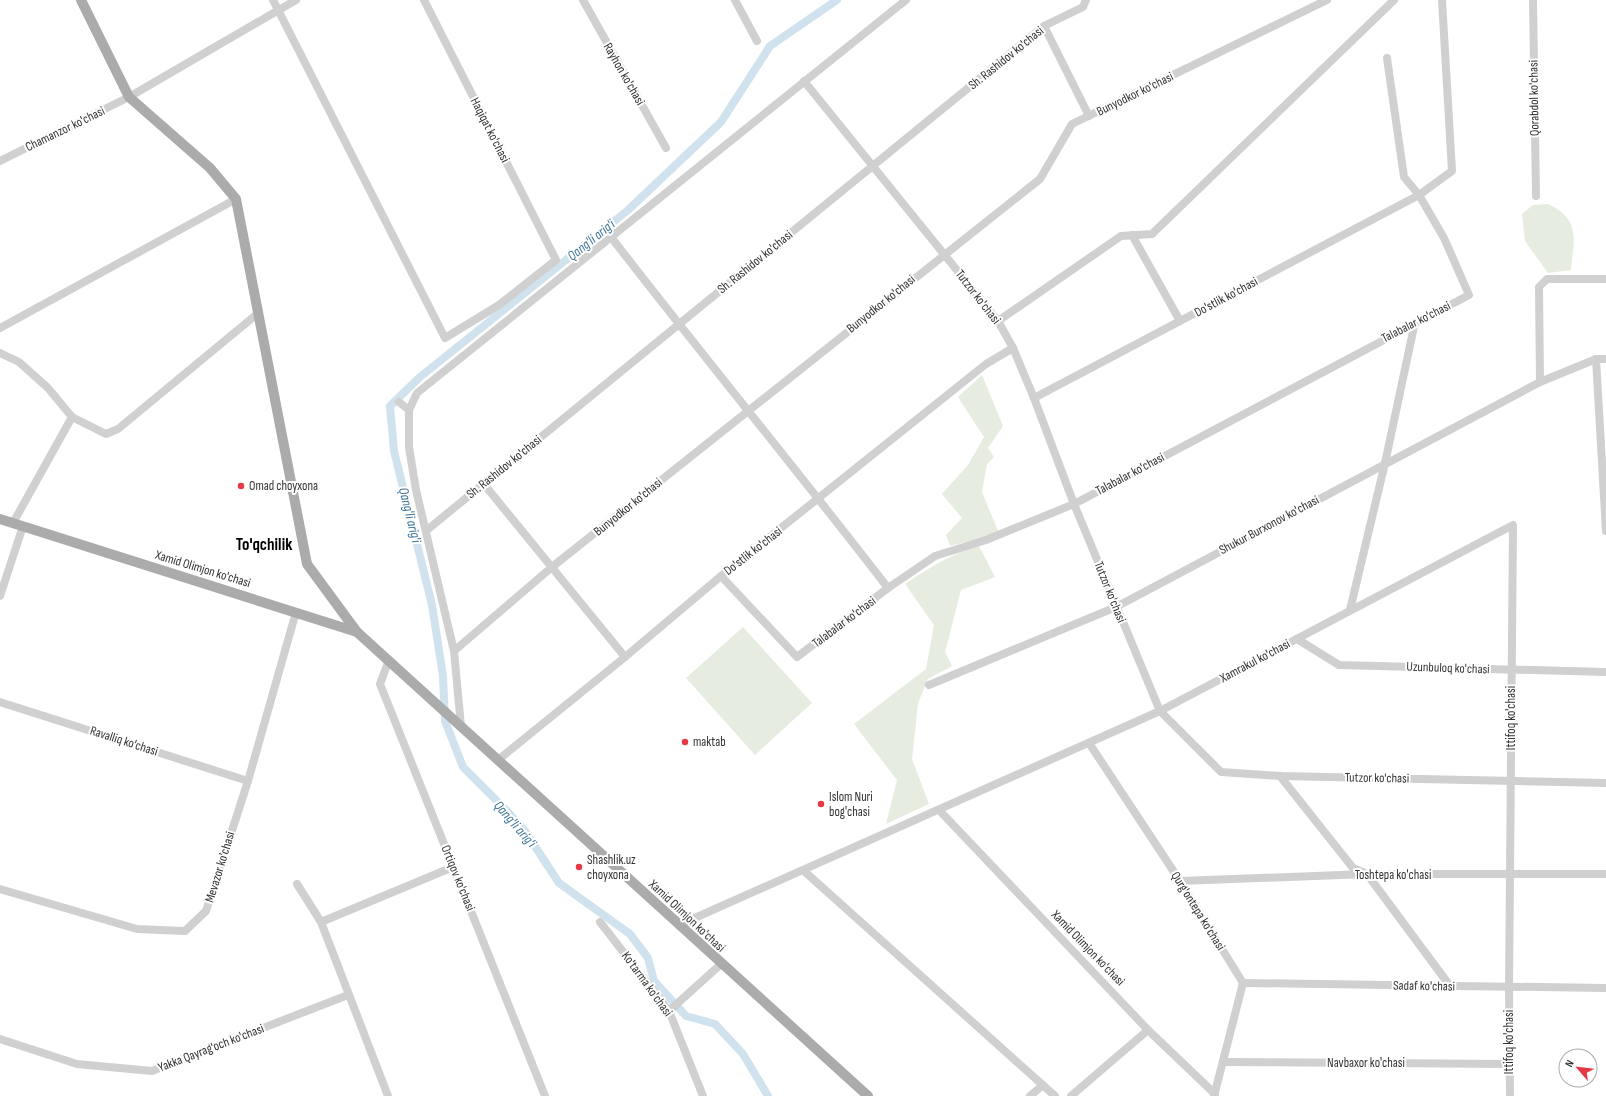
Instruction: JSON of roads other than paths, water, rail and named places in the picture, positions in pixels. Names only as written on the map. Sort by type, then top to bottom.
[{"type":"main road","points":[[81,0],[129,97],[210,168],[236,199],[257,314],[307,564],[357,632]]},
{"type":"main road","name":"Xamid Olimjon ko'chasi","points":[[0,519],[357,632],[868,1096]]},
{"type":"street","points":[[273,0],[278,10]]},
{"type":"street","name":"Chamanzor ko'chasi","points":[[0,161],[129,97],[296,0]]},
{"type":"street","name":"Haqiqat ko'chasi","points":[[278,10],[445,338],[499,305],[556,260],[424,0]]},
{"type":"street","name":"Rayhon ko'chasi","points":[[583,0],[666,148]]},
{"type":"street","points":[[735,0],[756,41]]},
{"type":"street","points":[[461,726],[454,651],[416,490],[409,447],[409,410],[417,393],[906,0]]},
{"type":"street","name":"Sh. Rashidov ko'chasi","points":[[426,530],[1044,26],[1083,7],[1086,0]]},
{"type":"street","name":"Bunyodkor ko'chasi","points":[[454,651],[552,567],[944,253],[1040,179],[1072,124],[1328,0]]},
{"type":"street","points":[[998,321],[1121,236],[1152,234],[1394,0]]},
{"type":"street","name":"Do'stlik ko'chasi","points":[[1034,398],[1419,195],[1452,171],[1442,0]]},
{"type":"street","name":"Qorabdol ko'chasi","points":[[1533,0],[1536,196]]},
{"type":"street","points":[[1044,26],[1088,116]]},
{"type":"street","points":[[1387,58],[1404,177],[1419,195]]},
{"type":"street","name":"Tutzor ko'chasi","points":[[804,81],[998,321],[1013,348],[1034,398],[1074,504],[1160,711],[1221,772],[1280,776],[1606,783]]},
{"type":"street","name":"Talabalar ko'chasi","points":[[721,576],[797,657],[888,588],[935,556],[986,540],[1074,504],[1415,322],[1469,295],[1444,238],[1419,195]]},
{"type":"street","points":[[0,328],[236,199]]},
{"type":"street","points":[[1132,235],[1180,321]]},
{"type":"street","points":[[611,237],[678,324],[820,499],[888,588]]},
{"type":"street","points":[[1540,382],[1539,287],[1547,279],[1606,279]]},
{"type":"street","points":[[0,353],[19,362],[48,388],[72,417],[106,434],[118,429],[257,314]]},
{"type":"street","points":[[1350,610],[1385,463],[1415,322]]},
{"type":"street","name":"Do'stlik ko'chasi","points":[[498,760],[626,657],[721,576],[820,499],[986,364],[1013,348]]},
{"type":"street","name":"Shukur Burxonov ko'chasi","points":[[929,685],[1116,606],[1540,382],[1596,360],[1606,359]]},
{"type":"street","points":[[1596,360],[1606,531]]},
{"type":"street","points":[[399,402],[409,410]]},
{"type":"street","points":[[0,596],[18,525],[72,417]]},
{"type":"street","points":[[483,483],[626,657]]},
{"type":"street","name":"Ittifoq ko'chasi","points":[[1350,610],[1513,525],[1510,782],[1510,1096]]},
{"type":"street","name":"Xamrakul ko'chasi","points":[[679,926],[1160,711],[1350,610]]},
{"type":"street","name":"Mevazor ko'chasi","points":[[0,889],[138,929],[186,930],[206,912],[248,781],[296,612]]},
{"type":"street","name":"Uzunbuloq ko'chasi","points":[[1297,639],[1339,665],[1606,672]]},
{"type":"street","name":"Ortiqov ko'chasi","points":[[389,660],[380,684],[545,1096]]},
{"type":"street","name":"Ravalliq ko'chasi","points":[[0,702],[248,781]]},
{"type":"street","name":"Qurg'ontepa ko'chasi","points":[[1089,743],[1180,881],[1243,983]]},
{"type":"street","points":[[1280,776],[1353,868],[1366,874],[1450,986]]},
{"type":"street","name":"Xamid Olimjon ko'chasi","points":[[939,810],[1148,1030],[1215,1095]]},
{"type":"street","points":[[321,922],[453,866]]},
{"type":"street","points":[[804,871],[1055,1096]]},
{"type":"street","name":"Toshtepa ko'chasi","points":[[1180,881],[1366,874],[1606,874]]},
{"type":"street","points":[[297,884],[321,922],[388,1096]]},
{"type":"street","name":"Ko'tarma ko'chasi","points":[[600,922],[673,1006],[703,1096]]},
{"type":"street","points":[[673,1006],[721,964]]},
{"type":"street","points":[[1215,1095],[1243,983]]},
{"type":"street","name":"Sadaf ko'chasi","points":[[1243,983],[1509,988],[1606,988]]},
{"type":"street","name":"Yakka Qayrag'och ko'chasi","points":[[0,1040],[77,1064],[152,1071],[348,995]]},
{"type":"street","points":[[1071,1096],[1148,1030]]},
{"type":"street","name":"Navbaxor ko'chasi","points":[[1223,1062],[1509,1064]]},
{"type":"street","points":[[1030,1096],[1043,1085]]},
{"type":"waterway","name":"Qang'li arig'i","points":[[768,1096],[743,1054],[715,1024],[686,1016],[654,981],[648,958],[630,934],[559,883],[525,831],[463,767],[445,721],[443,676],[432,605],[394,451],[390,406],[420,377],[627,211],[721,122],[770,46],[837,0]]},
{"type":"place","name":"Omad choyxona","points":[[241,486]]},
{"type":"place","name":"maktab","points":[[685,742]]},
{"type":"place","name":"Islom Nuri bog'chasi","points":[[821,804]]},
{"type":"place","name":"Shashlik.uz choyxona","points":[[579,867]]},
{"type":"district","name":"To'qchilik","points":[[264,545]]}]
